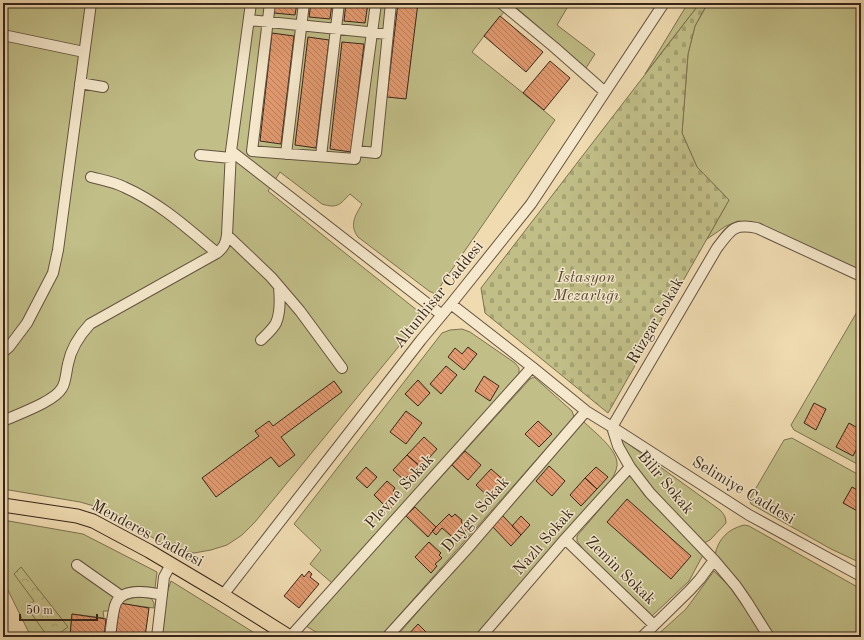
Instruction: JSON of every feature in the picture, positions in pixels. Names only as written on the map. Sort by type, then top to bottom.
[{"type":"main road","name":"Menderes Caddesi","points":[[3,505],[77,516],[93,521],[149,551],[290,637]]},
{"type":"street","points":[[3,352],[9,347],[27,323],[53,273],[58,250],[91,3]]},
{"type":"street","points":[[3,421],[44,403],[57,395],[63,388],[68,363],[74,346],[80,335],[90,324],[217,254],[226,243],[231,154],[251,3]]},
{"type":"street","points":[[270,3],[252,151],[355,159],[376,3]]},
{"type":"street","points":[[286,154],[304,3]]},
{"type":"street","points":[[321,156],[340,3]]},
{"type":"street","points":[[356,151],[376,153],[390,3]]},
{"type":"street","points":[[500,3],[554,47],[605,92]]},
{"type":"street","name":"Altunhisar Caddesi","points":[[223,595],[421,340],[531,204],[664,3]]},
{"type":"street","points":[[249,20],[388,34]]},
{"type":"street","points":[[3,35],[84,52]]},
{"type":"street","points":[[80,83],[103,87]]},
{"type":"street","points":[[200,155],[231,154],[442,315]]},
{"type":"street","points":[[91,177],[122,186],[159,206],[176,218],[217,254]]},
{"type":"street","name":"Rüzgar Sokak","points":[[612,426],[717,248],[728,233],[735,227],[746,226],[757,228],[861,276]]},
{"type":"street","points":[[227,236],[271,277],[300,311],[342,368]]},
{"type":"street","points":[[261,340],[276,324],[280,308],[279,287]]},
{"type":"street","points":[[451,304],[586,411],[612,426]]},
{"type":"street","name":"Plevne Sokak","points":[[290,637],[532,368]]},
{"type":"street","name":"Duygu Sokak","points":[[387,637],[468,549],[586,411]]},
{"type":"street","name":"Bilir Sokak","points":[[612,426],[618,446],[630,467],[650,493],[714,560],[747,602],[769,637]]},
{"type":"street","name":"Selimiye Caddesi","points":[[612,426],[749,515],[861,576]]},
{"type":"street","name":"Nazlı Sokak","points":[[481,637],[630,467]]},
{"type":"street","name":"Zemin Sokak","points":[[565,540],[654,625]]},
{"type":"street","points":[[642,637],[690,590],[714,560]]},
{"type":"street","points":[[157,637],[164,577],[171,564]]},
{"type":"street","points":[[78,565],[121,596]]},
{"type":"street","points":[[110,637],[115,604],[121,596],[142,591],[162,594]]},
{"type":"green space","points":[[3,3],[494,3],[504,12],[472,52],[555,120],[435,294],[358,237],[355,233],[353,224],[362,204],[350,194],[338,205],[332,206],[322,204],[280,172],[268,191],[418,311],[420,317],[418,323],[255,522],[242,535],[227,545],[194,553],[169,547],[101,508],[80,502],[3,489]]},
{"type":"green space","points":[[511,3],[570,3],[557,25],[595,54],[586,68]]},
{"type":"green space","points":[[688,3],[700,3],[645,74]]},
{"type":"green space","name":"İstasyon Mezarlığı","points":[[700,3],[707,4],[695,26],[688,54],[682,133],[697,167],[729,200],[608,413],[485,313],[481,288]]},
{"type":"green space","points":[[704,3],[861,3],[861,272],[756,224],[738,221],[726,226],[707,239],[729,200],[697,167],[682,133],[688,54],[695,26],[707,5]]},
{"type":"green space","points":[[861,305],[861,466],[794,430],[791,425]]},
{"type":"green space","points":[[462,329],[470,332],[515,363],[519,368],[519,374],[332,583],[310,564],[321,550],[294,524],[442,333],[450,330]]},
{"type":"green space","points":[[534,377],[572,411],[574,417],[380,637],[324,637],[306,626],[530,379]]},
{"type":"green space","points":[[583,421],[605,442],[617,460],[615,473],[609,484],[475,637],[396,637]]},
{"type":"green space","points":[[620,438],[724,514],[726,523],[710,540],[704,543],[674,513],[631,461]]},
{"type":"green space","points":[[792,438],[861,476],[861,563],[831,549],[751,504],[749,500],[784,440]]},
{"type":"green space","points":[[630,474],[645,496],[703,555],[689,581],[652,616],[585,552],[577,541],[577,536]]},
{"type":"green space","points":[[3,520],[83,534],[157,572],[155,588],[135,586],[121,591],[111,601],[110,611],[103,611],[104,618],[72,614],[70,636],[77,637],[31,637],[3,580]]},
{"type":"green space","points":[[744,525],[749,526],[861,589],[861,637],[773,637],[715,555],[716,549],[721,540],[733,529]]},
{"type":"green space","points":[[21,567],[68,627],[54,637],[48,637],[26,606],[34,601],[14,574]]},
{"type":"green space","points":[[714,571],[729,586],[744,606],[763,637],[655,637],[686,609]]},
{"type":"green space","points":[[171,581],[261,637],[161,637],[165,602]]},
{"type":"green space","points":[[136,597],[151,598],[154,603],[154,608],[120,604],[115,637],[118,604]]},
{"type":"building","points":[[275,3],[297,3],[295,15],[274,13]]},
{"type":"building","points":[[311,3],[332,3],[330,19],[309,17]]},
{"type":"building","points":[[346,3],[368,3],[365,23],[344,21]]},
{"type":"building","points":[[398,3],[418,3],[406,99],[387,97]]},
{"type":"building","points":[[500,16],[543,52],[526,72],[484,36]]},
{"type":"building","points":[[272,33],[294,36],[281,144],[260,141]]},
{"type":"building","points":[[308,37],[329,40],[316,148],[295,145]]},
{"type":"building","points":[[342,42],[364,44],[351,152],[330,149]]},
{"type":"building","points":[[550,61],[570,78],[544,110],[523,93]]},
{"type":"building","points":[[468,347],[477,354],[464,370],[448,357],[455,348],[462,354]]},
{"type":"building","points":[[446,366],[457,375],[441,394],[430,384]]},
{"type":"building","points":[[484,376],[499,386],[490,401],[475,391]]},
{"type":"building","points":[[418,380],[430,393],[418,406],[405,394]]},
{"type":"building","points":[[334,381],[342,392],[281,437],[295,455],[279,467],[271,457],[216,497],[202,478],[259,436],[255,431],[269,421],[273,426]]},
{"type":"building","points":[[814,403],[826,409],[816,430],[804,423]]},
{"type":"building","points":[[406,411],[422,423],[406,444],[390,432]]},
{"type":"building","points":[[538,421],[552,434],[539,447],[525,434]]},
{"type":"building","points":[[849,423],[861,430],[861,440],[853,456],[836,447]]},
{"type":"building","points":[[424,437],[437,449],[421,467],[407,455]]},
{"type":"building","points":[[465,451],[481,465],[468,480],[452,465]]},
{"type":"building","points":[[407,455],[421,467],[410,478],[408,476],[404,480],[393,470]]},
{"type":"building","points":[[549,466],[565,481],[552,496],[536,481]]},
{"type":"building","points":[[366,467],[377,477],[367,488],[356,478]]},
{"type":"building","points":[[596,467],[608,477],[597,489],[585,478]]},
{"type":"building","points":[[491,469],[507,483],[501,489],[500,487],[496,492],[499,494],[493,501],[476,485]]},
{"type":"building","points":[[585,478],[597,489],[581,506],[570,495]]},
{"type":"building","points":[[387,481],[395,488],[393,491],[398,496],[394,500],[396,502],[389,510],[374,495]]},
{"type":"building","points":[[852,487],[861,492],[861,513],[843,503]]},
{"type":"building","points":[[627,499],[691,556],[671,579],[607,522]]},
{"type":"building","points":[[415,507],[436,527],[428,537],[406,516]]},
{"type":"building","points":[[449,514],[452,517],[455,514],[468,528],[457,541],[442,528],[436,535],[432,531]]},
{"type":"building","points":[[502,515],[521,535],[511,546],[492,526]]},
{"type":"building","points":[[521,516],[530,525],[521,535],[512,526]]},
{"type":"building","points":[[429,542],[441,553],[439,555],[442,558],[435,564],[437,566],[431,573],[415,557]]},
{"type":"building","points":[[309,571],[312,574],[310,577],[319,584],[299,608],[284,596],[302,574],[304,577]]},
{"type":"building","points":[[120,603],[149,608],[145,637],[115,637]]},
{"type":"building","points":[[72,614],[106,619],[104,637],[70,636]]},
{"type":"building","points":[[418,624],[431,637],[406,637]]}]
